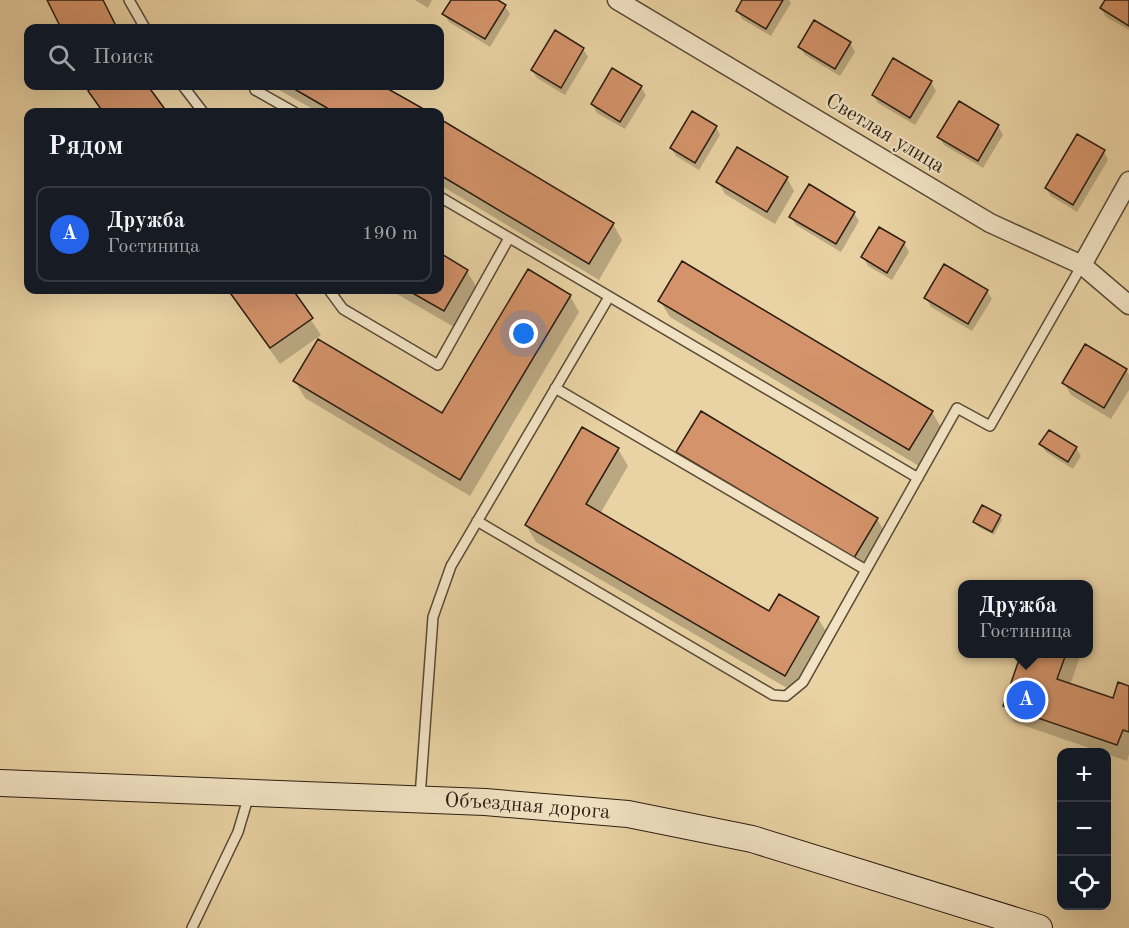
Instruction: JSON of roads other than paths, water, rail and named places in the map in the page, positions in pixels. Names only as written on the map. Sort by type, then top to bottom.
[{"type":"main road","name":"Объездная дорога","points":[[0,783],[484,802],[628,814],[752,839],[1039,928]]},
{"type":"street","name":"Светлая улица","points":[[616,0],[990,223],[1083,265],[1129,305]]},
{"type":"street","points":[[1083,265],[1129,181]]},
{"type":"lane","points":[[129,0],[143,24]]},
{"type":"lane","points":[[186,90],[200,108]]},
{"type":"lane","points":[[255,90],[287,108]]},
{"type":"lane","points":[[444,199],[918,478]]},
{"type":"lane","points":[[332,294],[343,309],[438,365],[509,238]]},
{"type":"lane","points":[[477,521],[773,695],[786,696],[803,682],[957,408],[990,426],[1083,265]]},
{"type":"lane","points":[[419,799],[433,617],[451,566],[609,297]]},
{"type":"lane","points":[[555,388],[866,570]]},
{"type":"lane","points":[[192,928],[238,832],[250,793]]},
{"type":"place","name":"Дружба","points":[[1026,700]]}]
